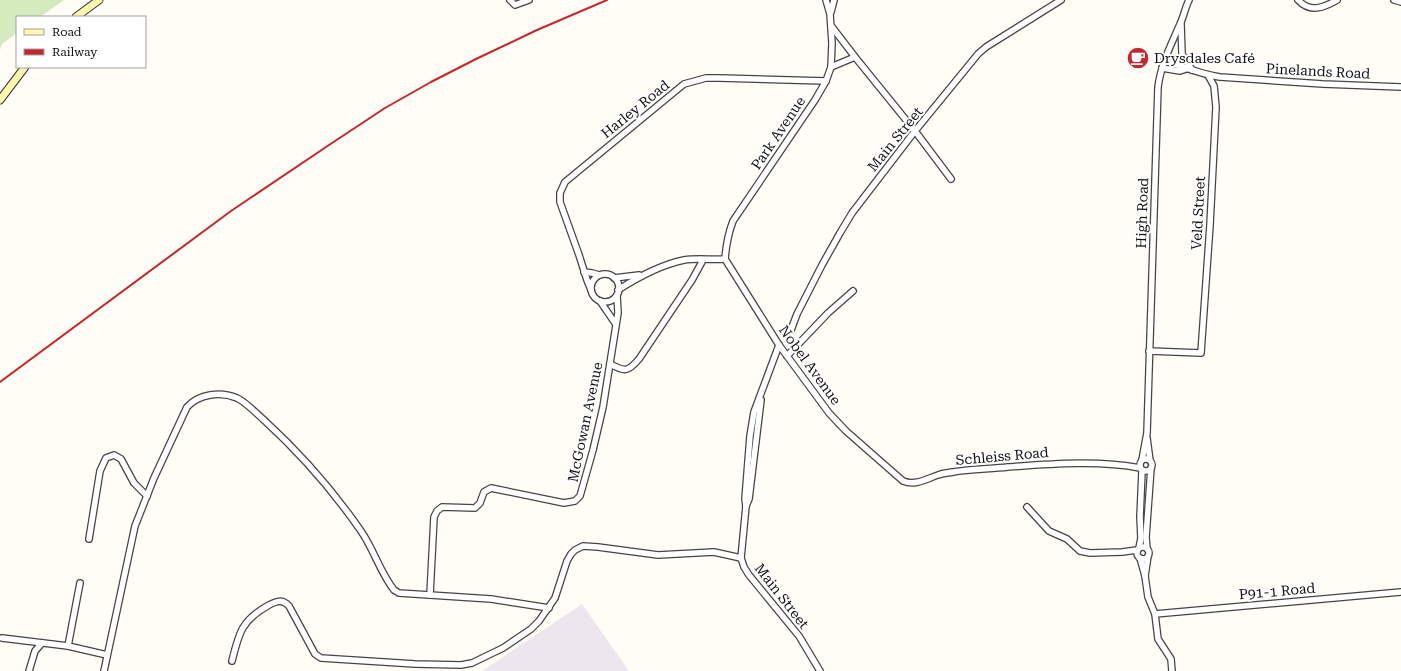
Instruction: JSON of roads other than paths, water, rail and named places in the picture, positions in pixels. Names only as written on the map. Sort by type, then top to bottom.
[{"type":"main road","points":[[77,16],[99,0]]},
{"type":"main road","points":[[0,100],[24,68]]},
{"type":"street","points":[[510,0],[515,5],[529,0]]},
{"type":"street","name":"Park Avenue","points":[[725,259],[726,244],[733,221],[815,100],[826,81],[831,67],[832,27],[826,0]]},
{"type":"street","name":"Park Avenue","points":[[830,14],[834,0]]},
{"type":"street","name":"Main Street","points":[[791,330],[797,314],[840,233],[860,202],[978,54],[995,40],[1061,0]]},
{"type":"street","points":[[1298,0],[1304,6],[1311,8],[1328,5],[1337,0]]},
{"type":"street","points":[[1394,0],[1401,2]]},
{"type":"street","name":"High Road","points":[[1138,549],[1141,538],[1141,465],[1146,434],[1158,87],[1164,60],[1181,22],[1186,2]]},
{"type":"street","points":[[1162,68],[1180,71],[1189,70],[1181,48],[1181,22]]},
{"type":"street","points":[[832,27],[916,131],[950,179]]},
{"type":"street","points":[[831,67],[855,57]]},
{"type":"street","name":"Pinelands Road","points":[[1164,60],[1208,76],[1323,84],[1401,87]]},
{"type":"street","name":"Veld Street","points":[[1149,351],[1201,353],[1216,107],[1214,86],[1208,76]]},
{"type":"street","name":"Harley Road","points":[[591,290],[560,202],[560,193],[563,185],[684,84],[706,78],[826,81]]},
{"type":"street","points":[[614,278],[641,275],[683,261],[725,259]]},
{"type":"street","name":"Nobel Avenue","points":[[725,259],[779,345],[829,413],[846,431],[892,472]]},
{"type":"street","points":[[610,364],[623,370],[628,370],[632,367],[639,359],[692,280],[703,260]]},
{"type":"street","points":[[584,272],[592,272],[599,275],[608,274],[614,278],[618,284],[618,303],[613,307],[606,309]]},
{"type":"street","points":[[599,275],[592,282],[591,290],[595,298],[600,301],[615,323]]},
{"type":"street","points":[[600,301],[607,302],[611,300],[617,293],[641,275]]},
{"type":"street","points":[[787,356],[828,313],[853,291]]},
{"type":"street","name":"McGowan Avenue","points":[[430,595],[434,516],[438,509],[442,507],[475,508],[480,505],[484,492],[491,488],[564,503],[575,501],[580,496],[603,407],[615,323],[618,313],[618,303]]},
{"type":"street","name":"Main Street","points":[[779,345],[754,412],[750,436],[741,558],[746,571],[799,636],[820,671]]},
{"type":"street","points":[[104,671],[135,526],[186,407],[199,397],[208,395],[229,396],[238,399],[251,409],[297,452],[315,472],[360,531],[394,590],[399,593],[491,599],[549,608]]},
{"type":"street","name":"High Road","points":[[1146,434],[1152,466],[1151,468]]},
{"type":"street","points":[[89,539],[100,471],[106,458],[114,455],[121,459],[134,483],[147,496]]},
{"type":"street","name":"Schleiss Road","points":[[892,472],[903,481],[915,483],[940,474],[959,471],[1072,464],[1141,465],[1148,459],[1150,461]]},
{"type":"street","points":[[1141,465],[1147,472],[1151,468]]},
{"type":"street","points":[[1145,576],[1148,556],[1146,537],[1151,468]]},
{"type":"street","points":[[1026,507],[1049,531],[1067,540],[1080,551],[1090,553],[1122,552],[1143,547],[1147,549]]},
{"type":"street","points":[[232,661],[237,640],[246,621],[253,615],[276,602],[282,601],[286,602],[289,606],[315,654],[321,658],[422,664],[461,665],[472,663],[503,648],[531,629],[539,621],[555,598],[567,561],[575,550],[583,546],[598,546],[658,555],[714,552],[741,558]]},
{"type":"street","points":[[1138,549],[1138,557],[1145,576],[1148,597],[1155,614],[1158,639],[1171,658],[1172,671]]},
{"type":"street","points":[[1122,552],[1144,559],[1148,556]]},
{"type":"street","points":[[68,646],[80,583]]},
{"type":"street","name":"P91-1 Road","points":[[1155,614],[1401,592]]},
{"type":"street","points":[[2,638],[68,646],[107,655]]},
{"type":"street","points":[[29,671],[35,651],[42,643]]},
{"type":"railway","points":[[0,382],[231,211],[385,108],[476,59],[537,30],[607,0]]},
{"type":"place","name":"Drysdales Café","points":[[1138,58]]}]
